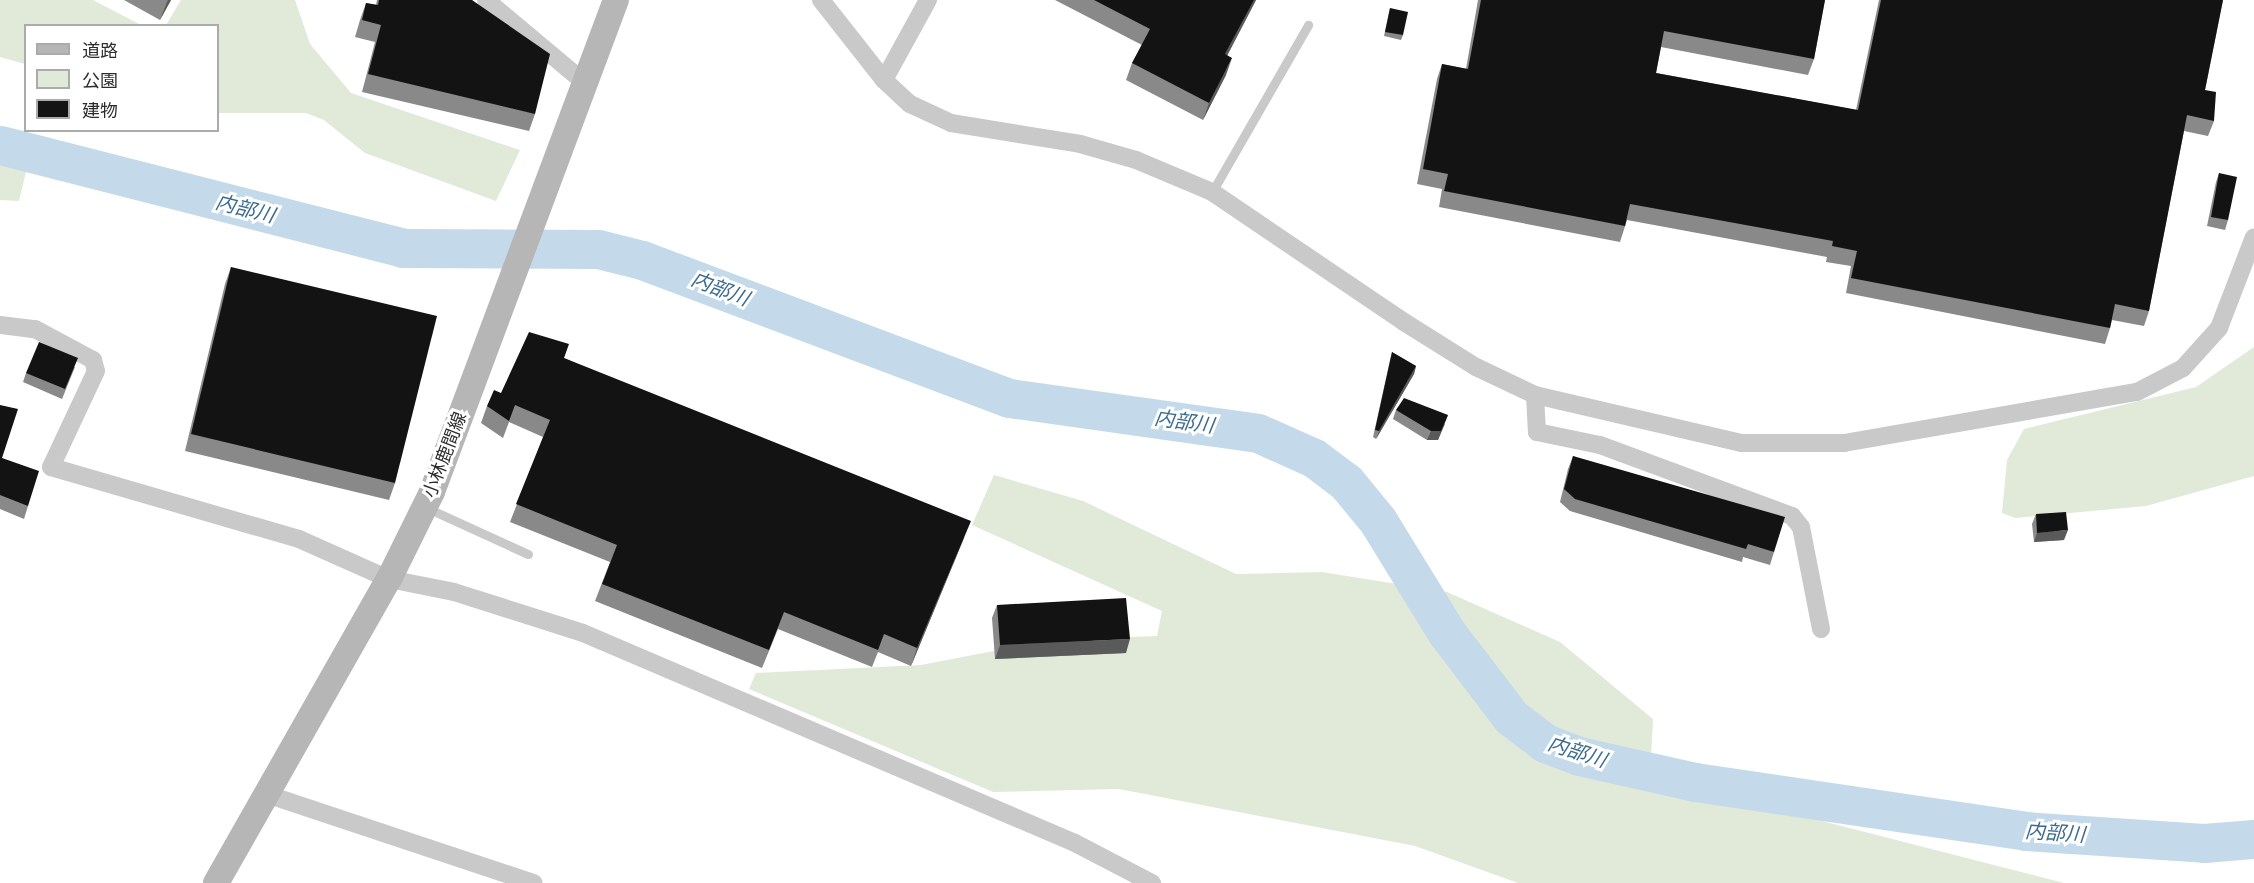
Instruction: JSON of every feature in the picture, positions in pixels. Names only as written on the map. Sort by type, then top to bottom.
[{"type":"main road","name":"小林鹿間線","points":[[216,883],[389,579],[424,507],[563,149],[616,0]]},
{"type":"street","points":[[486,0],[586,84]]},
{"type":"street","points":[[821,0],[885,80],[910,104],[951,123],[1080,144],[1136,160],[1212,192],[1422,333],[1535,395],[1741,443],[1821,443],[2137,392],[2183,368],[2219,328],[2254,237]]},
{"type":"street","points":[[885,80],[928,0]]},
{"type":"street","points":[[0,325],[35,330],[93,360],[96,371],[51,467],[299,540],[389,579],[454,592],[583,633],[1075,843],[1152,883]]},
{"type":"street","points":[[1535,395],[1537,432],[1600,445],[1792,516],[1802,527],[1821,629]]},
{"type":"street","points":[[266,794],[534,883]]},
{"type":"lane","points":[[1212,192],[1308,25]]},
{"type":"lane","points":[[424,507],[528,554]]},
{"type":"green space","points":[[0,0],[93,0],[139,24],[24,24],[24,64],[0,57]]},
{"type":"green space","points":[[181,0],[295,0],[310,44],[351,93],[520,150],[496,201],[365,153],[324,120],[306,113],[219,113],[219,24],[167,24]]},
{"type":"green space","points":[[0,145],[30,155],[19,201],[0,200]]},
{"type":"green space","points":[[2254,347],[2254,476],[2146,506],[2015,518],[2002,513],[2007,460],[2024,429],[2196,387]]},
{"type":"green space","points":[[994,475],[1083,501],[1236,574],[1322,572],[1447,592],[1560,642],[1653,719],[1650,777],[2064,883],[1518,883],[1415,846],[1119,789],[993,792],[749,689],[756,673],[921,665],[1050,640],[1157,636],[1162,611],[972,525]]},
{"type":"building","points":[[379,0],[472,0],[550,54],[535,114],[368,74],[381,25],[362,20],[366,3],[378,5]]},
{"type":"building","points":[[1094,0],[1254,0],[1225,54],[1232,58],[1209,103],[1132,63],[1150,29]]},
{"type":"building","points":[[1481,0],[1825,0],[1814,59],[1664,31],[1656,73],[1858,110],[1881,0],[2223,0],[2205,90],[2216,92],[2214,121],[2187,115],[2149,311],[2115,304],[2110,328],[1851,278],[1857,251],[1832,246],[1833,241],[1630,204],[1625,226],[1444,191],[1448,174],[1423,169],[1442,64],[1468,69]]},
{"type":"building","points":[[1390,8],[1408,12],[1403,35],[1385,32]]},
{"type":"building","points":[[2219,173],[2237,177],[2228,220],[2211,217]]},
{"type":"building","points":[[231,267],[437,316],[395,483],[191,434]]},
{"type":"building","points":[[529,332],[569,344],[564,358],[971,521],[917,648],[884,634],[878,650],[784,612],[769,650],[602,584],[617,545],[516,504],[550,420],[515,405],[509,421],[487,406],[494,390],[501,393]]},
{"type":"building","points":[[39,342],[78,358],[65,389],[26,373]]},
{"type":"building","points":[[1392,352],[1416,366],[1379,431],[1375,430]]},
{"type":"building","points":[[1404,398],[1448,415],[1441,431],[1431,431],[1396,410]]},
{"type":"building","points":[[0,405],[18,409],[2,458],[39,471],[28,506],[0,495]]},
{"type":"building","points":[[1573,456],[1785,517],[1774,552],[1748,544],[1746,549],[1575,499],[1564,489]]},
{"type":"building","points":[[2066,512],[2068,530],[2037,533],[2036,514]]},
{"type":"building","points":[[1126,598],[1130,639],[1000,645],[997,605]]},
{"type":"waterway","name":"内部川","points":[[0,145],[403,248],[598,249],[642,260],[1009,398],[1258,433],[1314,458],[1346,482],[1378,521],[1447,633],[1511,717],[1545,743],[1579,756],[1695,782],[2025,831],[2204,843],[2254,839]]}]
